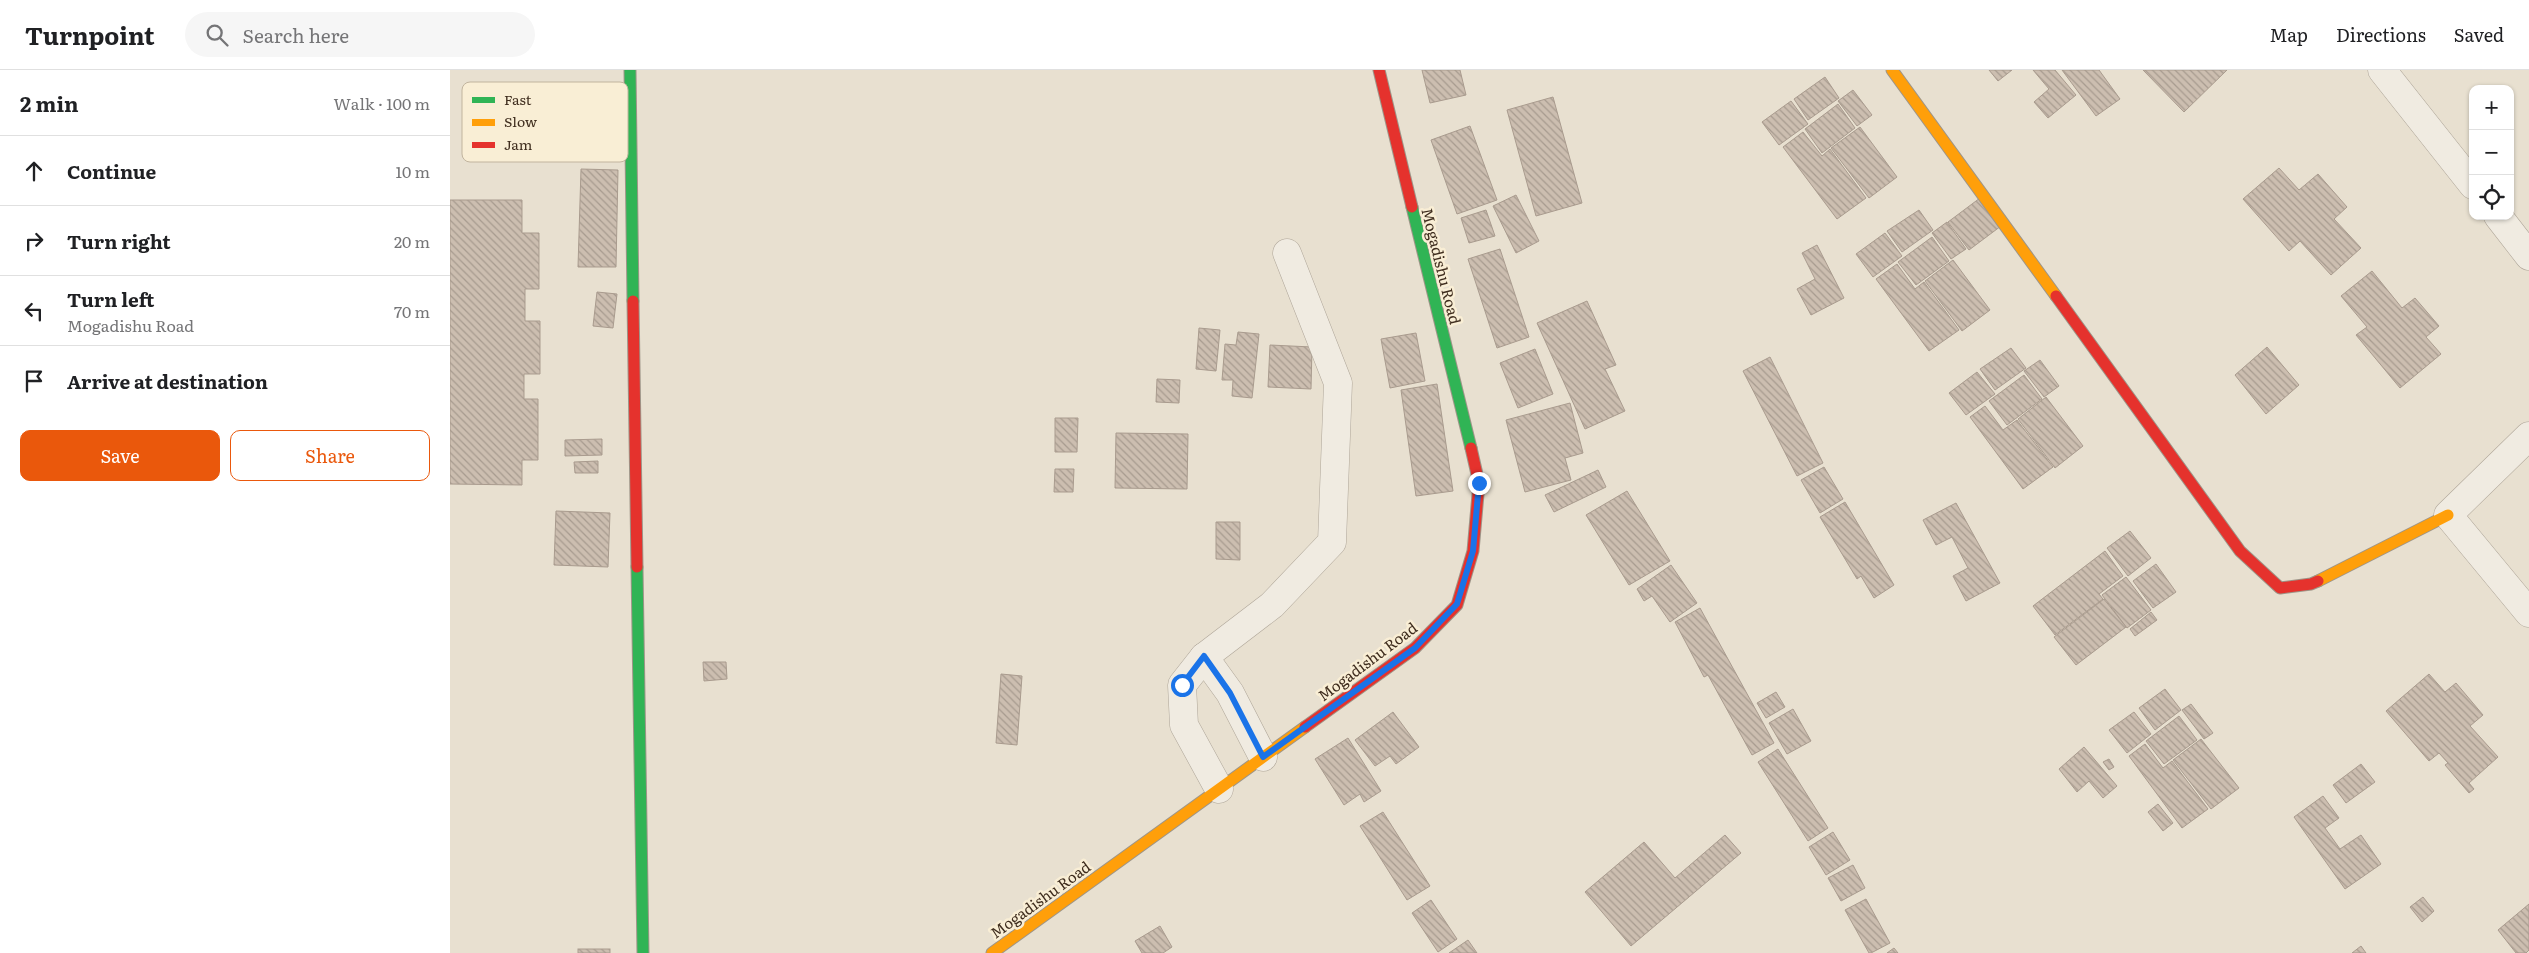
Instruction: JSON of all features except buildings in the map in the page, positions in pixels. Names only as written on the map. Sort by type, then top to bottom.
[{"type":"street","points":[[630,70],[642,953]]},
{"type":"street","name":"Mogadishu Road","points":[[992,953],[1415,648],[1457,604],[1473,551],[1479,483],[1379,70]]},
{"type":"street","points":[[1892,70],[2240,551],[2280,588],[2310,584],[2448,515],[2529,436]]},
{"type":"street","points":[[2382,70],[2469,180]]},
{"type":"street","points":[[2501,220],[2529,256]]},
{"type":"street","points":[[1219,789],[1184,725],[1182,685],[1204,656],[1272,605],[1332,542],[1338,383],[1287,253]]},
{"type":"street","points":[[2448,515],[2529,613]]},
{"type":"street","points":[[1204,656],[1230,693],[1263,757]]},
{"type":"traffic: fast","points":[[630,70],[633,301]]},
{"type":"traffic: fast","points":[[1412,207],[1471,448]]},
{"type":"traffic: fast","points":[[637,567],[643,953]]},
{"type":"traffic: slow","points":[[1892,70],[2056,296]]},
{"type":"traffic: slow","points":[[2318,581],[2448,515]]},
{"type":"traffic: slow","points":[[992,953],[1305,727]]},
{"type":"traffic: jam","points":[[1379,70],[1412,207]]},
{"type":"traffic: jam","points":[[2056,296],[2240,551],[2280,588],[2311,584],[2318,581]]},
{"type":"traffic: jam","points":[[633,301],[637,567]]},
{"type":"traffic: jam","points":[[1305,727],[1415,648],[1457,605],[1473,551],[1479,483],[1471,448]]},
{"type":"route","points":[[1182,685],[1204,656],[1230,693],[1263,757],[1415,648],[1457,604],[1473,551],[1479,483]]}]
